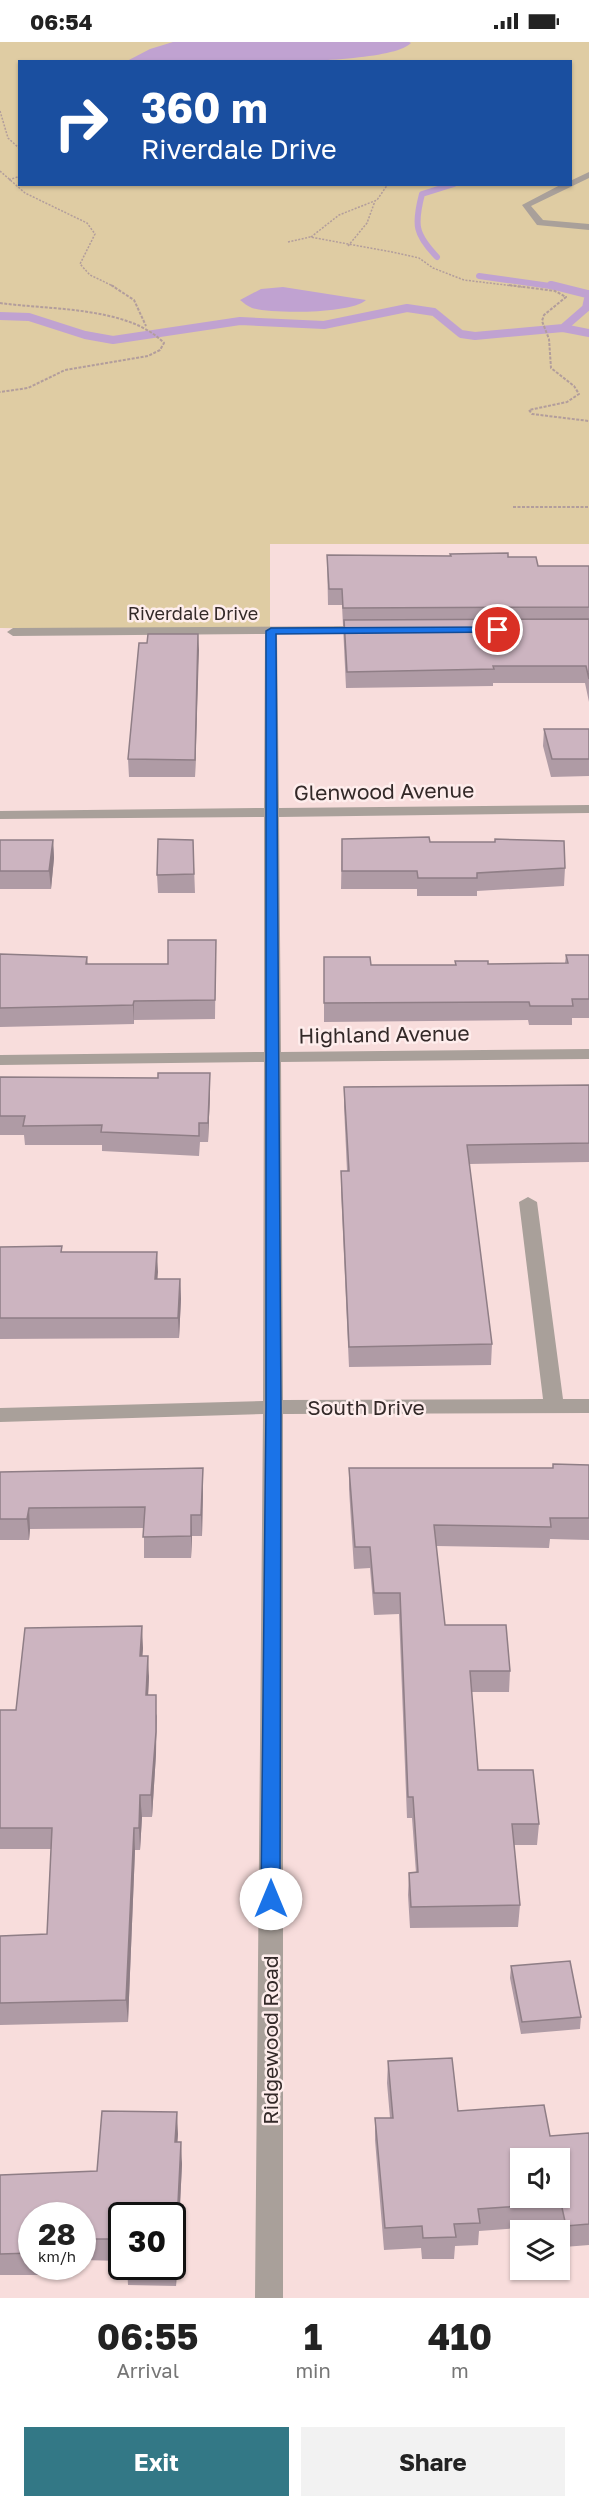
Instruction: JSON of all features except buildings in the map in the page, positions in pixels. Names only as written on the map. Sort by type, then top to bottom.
[{"type":"street","points":[[572,183],[589,175]]},
{"type":"street","points":[[566,186],[526,205],[540,223],[589,227]]},
{"type":"street","name":"Riverdale Drive","points":[[13,632],[377,630]]},
{"type":"street","name":"Ridgewood Road","points":[[269,2298],[273,1407],[271,631]]},
{"type":"street","name":"Glenwood Avenue","points":[[0,815],[589,809]]},
{"type":"street","name":"Highland Avenue","points":[[0,1060],[589,1054]]},
{"type":"street","points":[[528,1202],[554,1406]]},
{"type":"street","name":"South Drive","points":[[0,1414],[273,1407],[589,1406]]},
{"type":"path","points":[[0,111],[4,118],[6,138],[9,144],[18,148]]},
{"type":"path","points":[[0,171],[25,193],[87,223],[95,234],[80,264],[96,279],[131,297],[147,327]]},
{"type":"path","points":[[9,180],[18,177]]},
{"type":"path","points":[[348,246],[367,223],[375,201],[386,186]]},
{"type":"path","points":[[288,242],[310,237],[339,215],[375,201]]},
{"type":"path","points":[[310,237],[419,258],[433,268],[464,280],[555,291],[566,297],[544,315],[542,321],[549,339],[552,368],[574,386],[579,394],[567,402],[529,410],[532,414],[589,421]]},
{"type":"path","points":[[0,303],[75,311],[147,327],[160,336],[164,343],[160,350],[148,356],[65,370],[28,388],[0,392]]},
{"type":"path","points":[[513,507],[589,507]]},
{"type":"shaded area","points":[[0,42],[589,42],[589,544],[270,544],[270,631],[0,628]]},
{"type":"shaded area","points":[[173,42],[411,43],[394,51],[363,57],[322,60],[129,60],[150,49]]},
{"type":"shaded area","points":[[283,287],[366,300],[358,305],[345,308],[293,312],[252,308],[240,300],[261,289]]},
{"type":"waterway","points":[[437,257],[420,235],[417,221],[419,205],[422,194],[448,186]]},
{"type":"waterway","points":[[479,276],[557,287]]},
{"type":"waterway","points":[[551,285],[587,294]]},
{"type":"waterway","points":[[563,328],[586,308],[589,294]]},
{"type":"waterway","points":[[0,316],[29,317],[85,335],[113,340],[240,321],[324,325],[407,308],[434,312],[461,334],[475,336],[563,328]]},
{"type":"waterway","points":[[563,328],[589,333]]},
{"type":"route","points":[[271,1899],[273,1407],[271,631],[498,630]]}]
